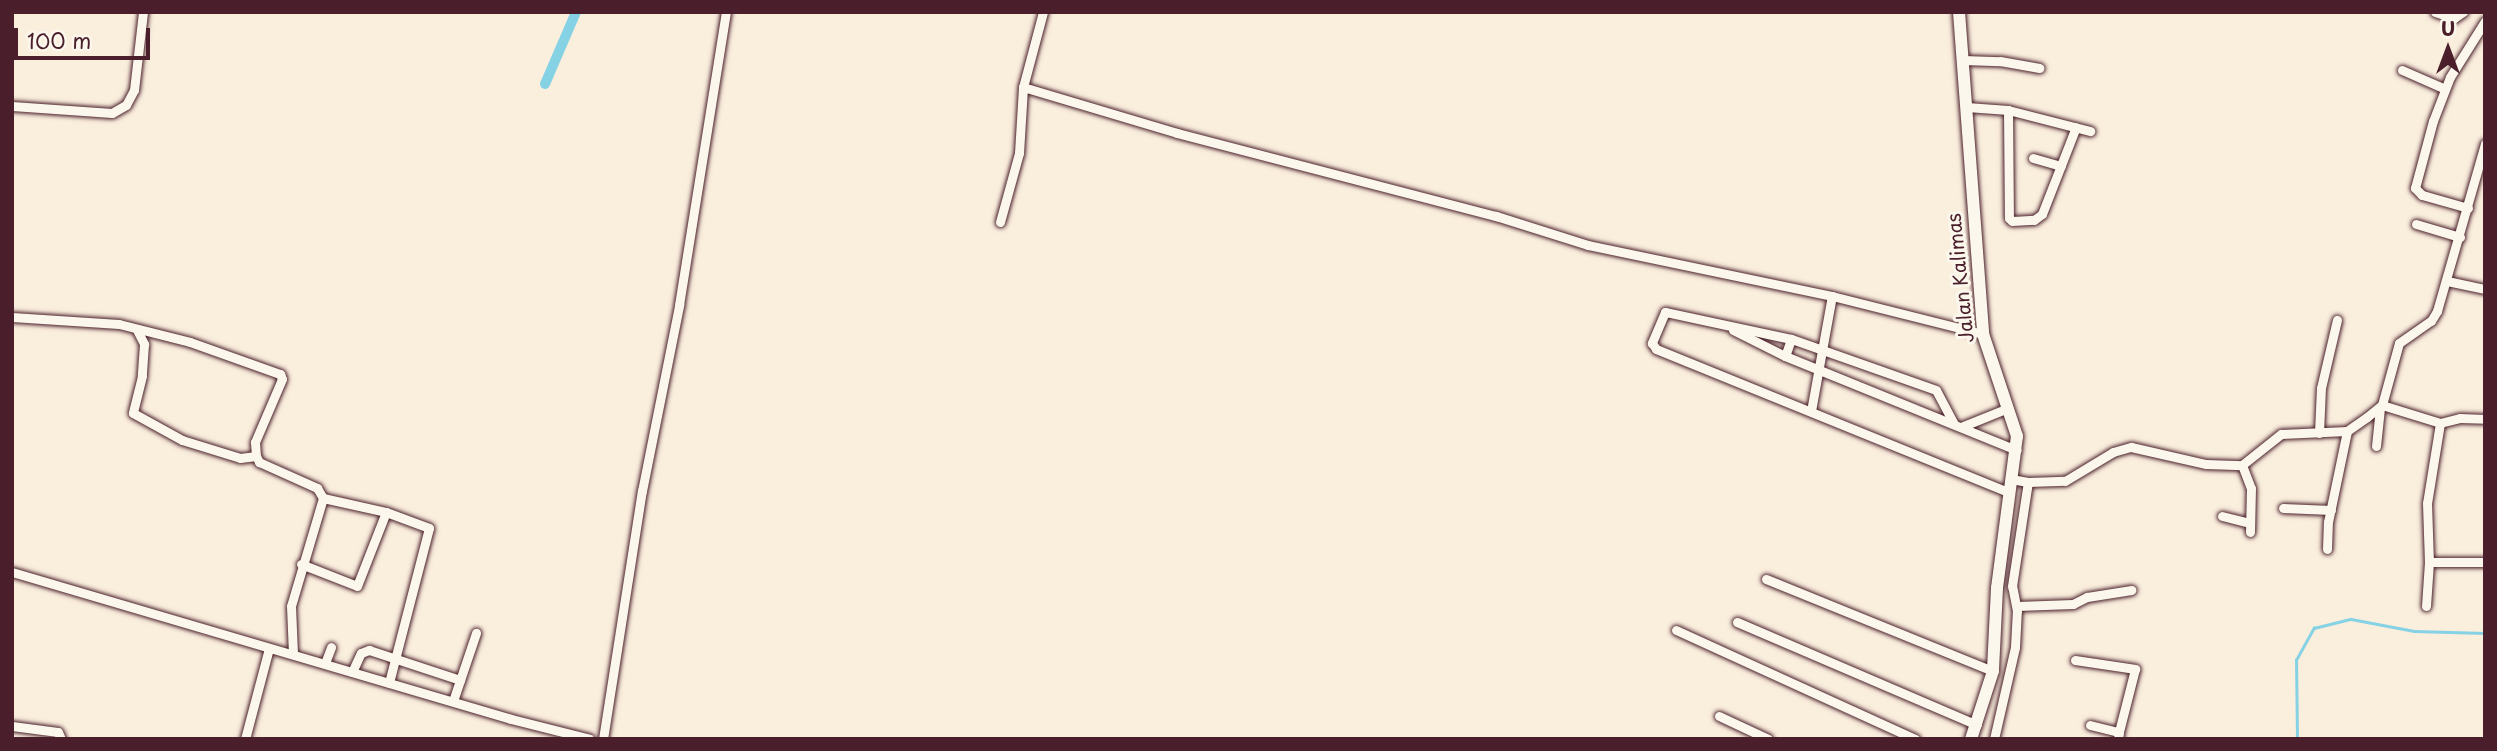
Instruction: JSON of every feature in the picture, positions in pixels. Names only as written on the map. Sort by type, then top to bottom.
[{"type":"street","points":[[12,106],[112,113],[128,102],[143,12]]},
{"type":"street","points":[[603,739],[642,491],[679,305],[726,12]]},
{"type":"street","points":[[1000,222],[1019,153],[1023,87],[1043,12]]},
{"type":"street","name":"Jalan Kalimas","points":[[1959,12],[1983,334],[2014,422],[2020,480],[2009,492],[1997,588],[1993,671],[1971,739]]},
{"type":"street","points":[[2435,12],[2454,18],[2463,12]]},
{"type":"street","points":[[2468,208],[2416,191],[2417,176],[2445,89],[2462,55],[2485,21]]},
{"type":"street","points":[[1963,60],[2000,61],[2039,68]]},
{"type":"street","points":[[2402,70],[2445,89]]},
{"type":"street","points":[[1023,87],[1177,133],[1496,216],[1588,245],[1832,296],[1983,334]]},
{"type":"street","points":[[1967,107],[2008,110],[2090,131]]},
{"type":"street","points":[[2008,110],[2010,220],[2038,218],[2076,127]]},
{"type":"street","points":[[2376,446],[2381,406],[2399,343],[2431,321],[2447,281],[2485,144]]},
{"type":"street","points":[[2033,158],[2061,166]]},
{"type":"street","points":[[2416,225],[2460,237]]},
{"type":"street","points":[[2447,281],[2485,289]]},
{"type":"street","points":[[1811,411],[1832,296]]},
{"type":"street","points":[[1957,425],[1936,390],[1791,339],[1665,312],[1652,343],[1656,349],[2009,492]]},
{"type":"street","points":[[12,317],[119,324],[190,342],[280,374],[282,379],[255,442],[259,462],[317,488],[323,498],[386,512],[429,528],[389,682]]},
{"type":"street","points":[[2319,433],[2321,388],[2337,320]]},
{"type":"street","points":[[1721,324],[1785,356],[2017,450]]},
{"type":"street","points":[[137,330],[143,340],[143,365],[133,414],[183,440],[240,458],[256,456]]},
{"type":"street","points":[[1785,356],[1791,339]]},
{"type":"street","points":[[2381,406],[2440,423],[2460,418],[2485,419]]},
{"type":"street","points":[[1994,739],[2015,647],[2017,606],[2012,586],[2020,480],[2071,479],[2120,448],[2131,447],[2206,464],[2242,465],[2281,434],[2347,431],[2381,406]]},
{"type":"street","points":[[1957,425],[2008,408]]},
{"type":"street","points":[[2426,606],[2429,562],[2427,503],[2440,423]]},
{"type":"street","points":[[2328,549],[2331,510],[2347,431]]},
{"type":"street","points":[[2222,516],[2250,528],[2251,488],[2242,465]]},
{"type":"street","points":[[245,739],[282,651],[301,564],[323,498]]},
{"type":"street","points":[[2283,508],[2331,510]]},
{"type":"street","points":[[301,564],[357,586],[386,512]]},
{"type":"street","points":[[2429,562],[2485,562]]},
{"type":"street","points":[[12,572],[90,597],[586,738]]},
{"type":"street","points":[[1766,579],[1993,671]]},
{"type":"street","points":[[2017,606],[2073,604],[2087,597],[2131,590]]},
{"type":"street","points":[[1737,622],[1977,725]]},
{"type":"street","points":[[1675,630],[1915,739]]},
{"type":"street","points":[[453,701],[476,633]]},
{"type":"street","points":[[325,663],[331,648]]},
{"type":"street","points":[[352,672],[364,650],[460,680]]},
{"type":"street","points":[[2075,660],[2135,669],[2119,735],[2090,725]]},
{"type":"street","points":[[1719,716],[1768,739]]},
{"type":"street","points":[[12,726],[58,732],[61,739]]},
{"type":"waterway","points":[[545,84],[576,12]]},
{"type":"waterway","points":[[2297,739],[2296,660],[2314,628],[2351,619],[2414,631],[2485,633]]}]
